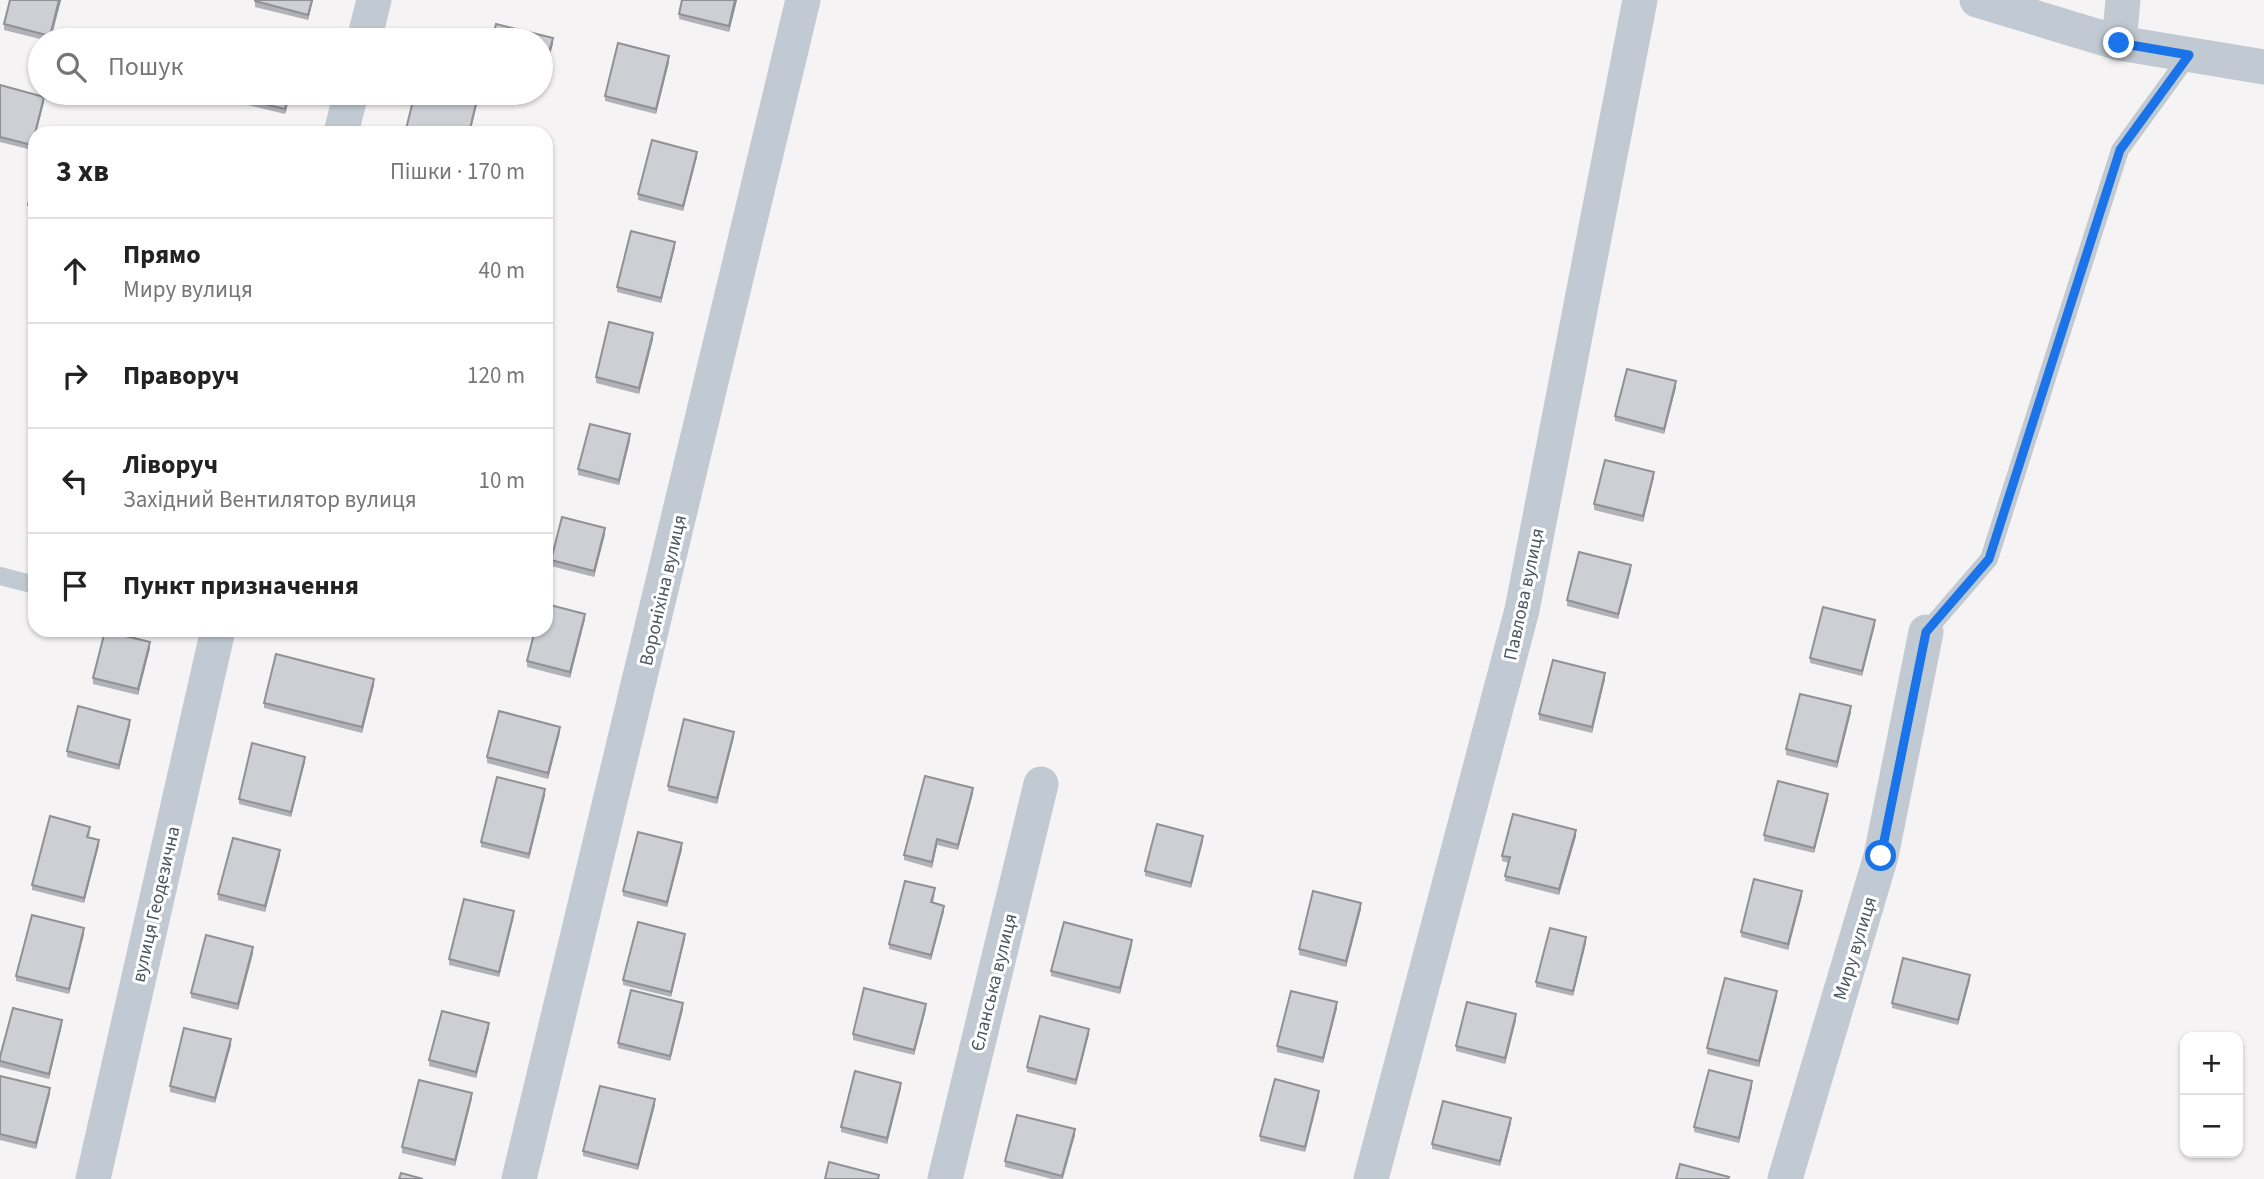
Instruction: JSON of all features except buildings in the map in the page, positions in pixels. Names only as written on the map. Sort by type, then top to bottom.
[{"type":"street","points":[[367,28],[374,0]]},
{"type":"street","name":"Вороніхіна вулиця","points":[[519,1179],[803,0]]},
{"type":"street","name":"Павлова вулиця","points":[[1371,1179],[1522,610],[1640,0]]},
{"type":"street","points":[[1977,0],[2119,43],[2264,67]]},
{"type":"street","points":[[2119,43],[2123,0]]},
{"type":"street","points":[[343,126],[348,105]]},
{"type":"street","name":"Миру вулиця","points":[[1784,1179],[1881,856],[1926,632]]},
{"type":"street","name":"вулиця Геодезична","points":[[93,1179],[216,637]]},
{"type":"street","name":"Єланська вулиця","points":[[946,1179],[1041,784]]},
{"type":"lane","points":[[1926,632],[1989,559],[2120,150],[2189,55]]},
{"type":"lane","points":[[0,576],[28,583]]},
{"type":"route","points":[[1881,856],[1926,632],[1989,559],[2120,150],[2189,55],[2119,43]]}]
